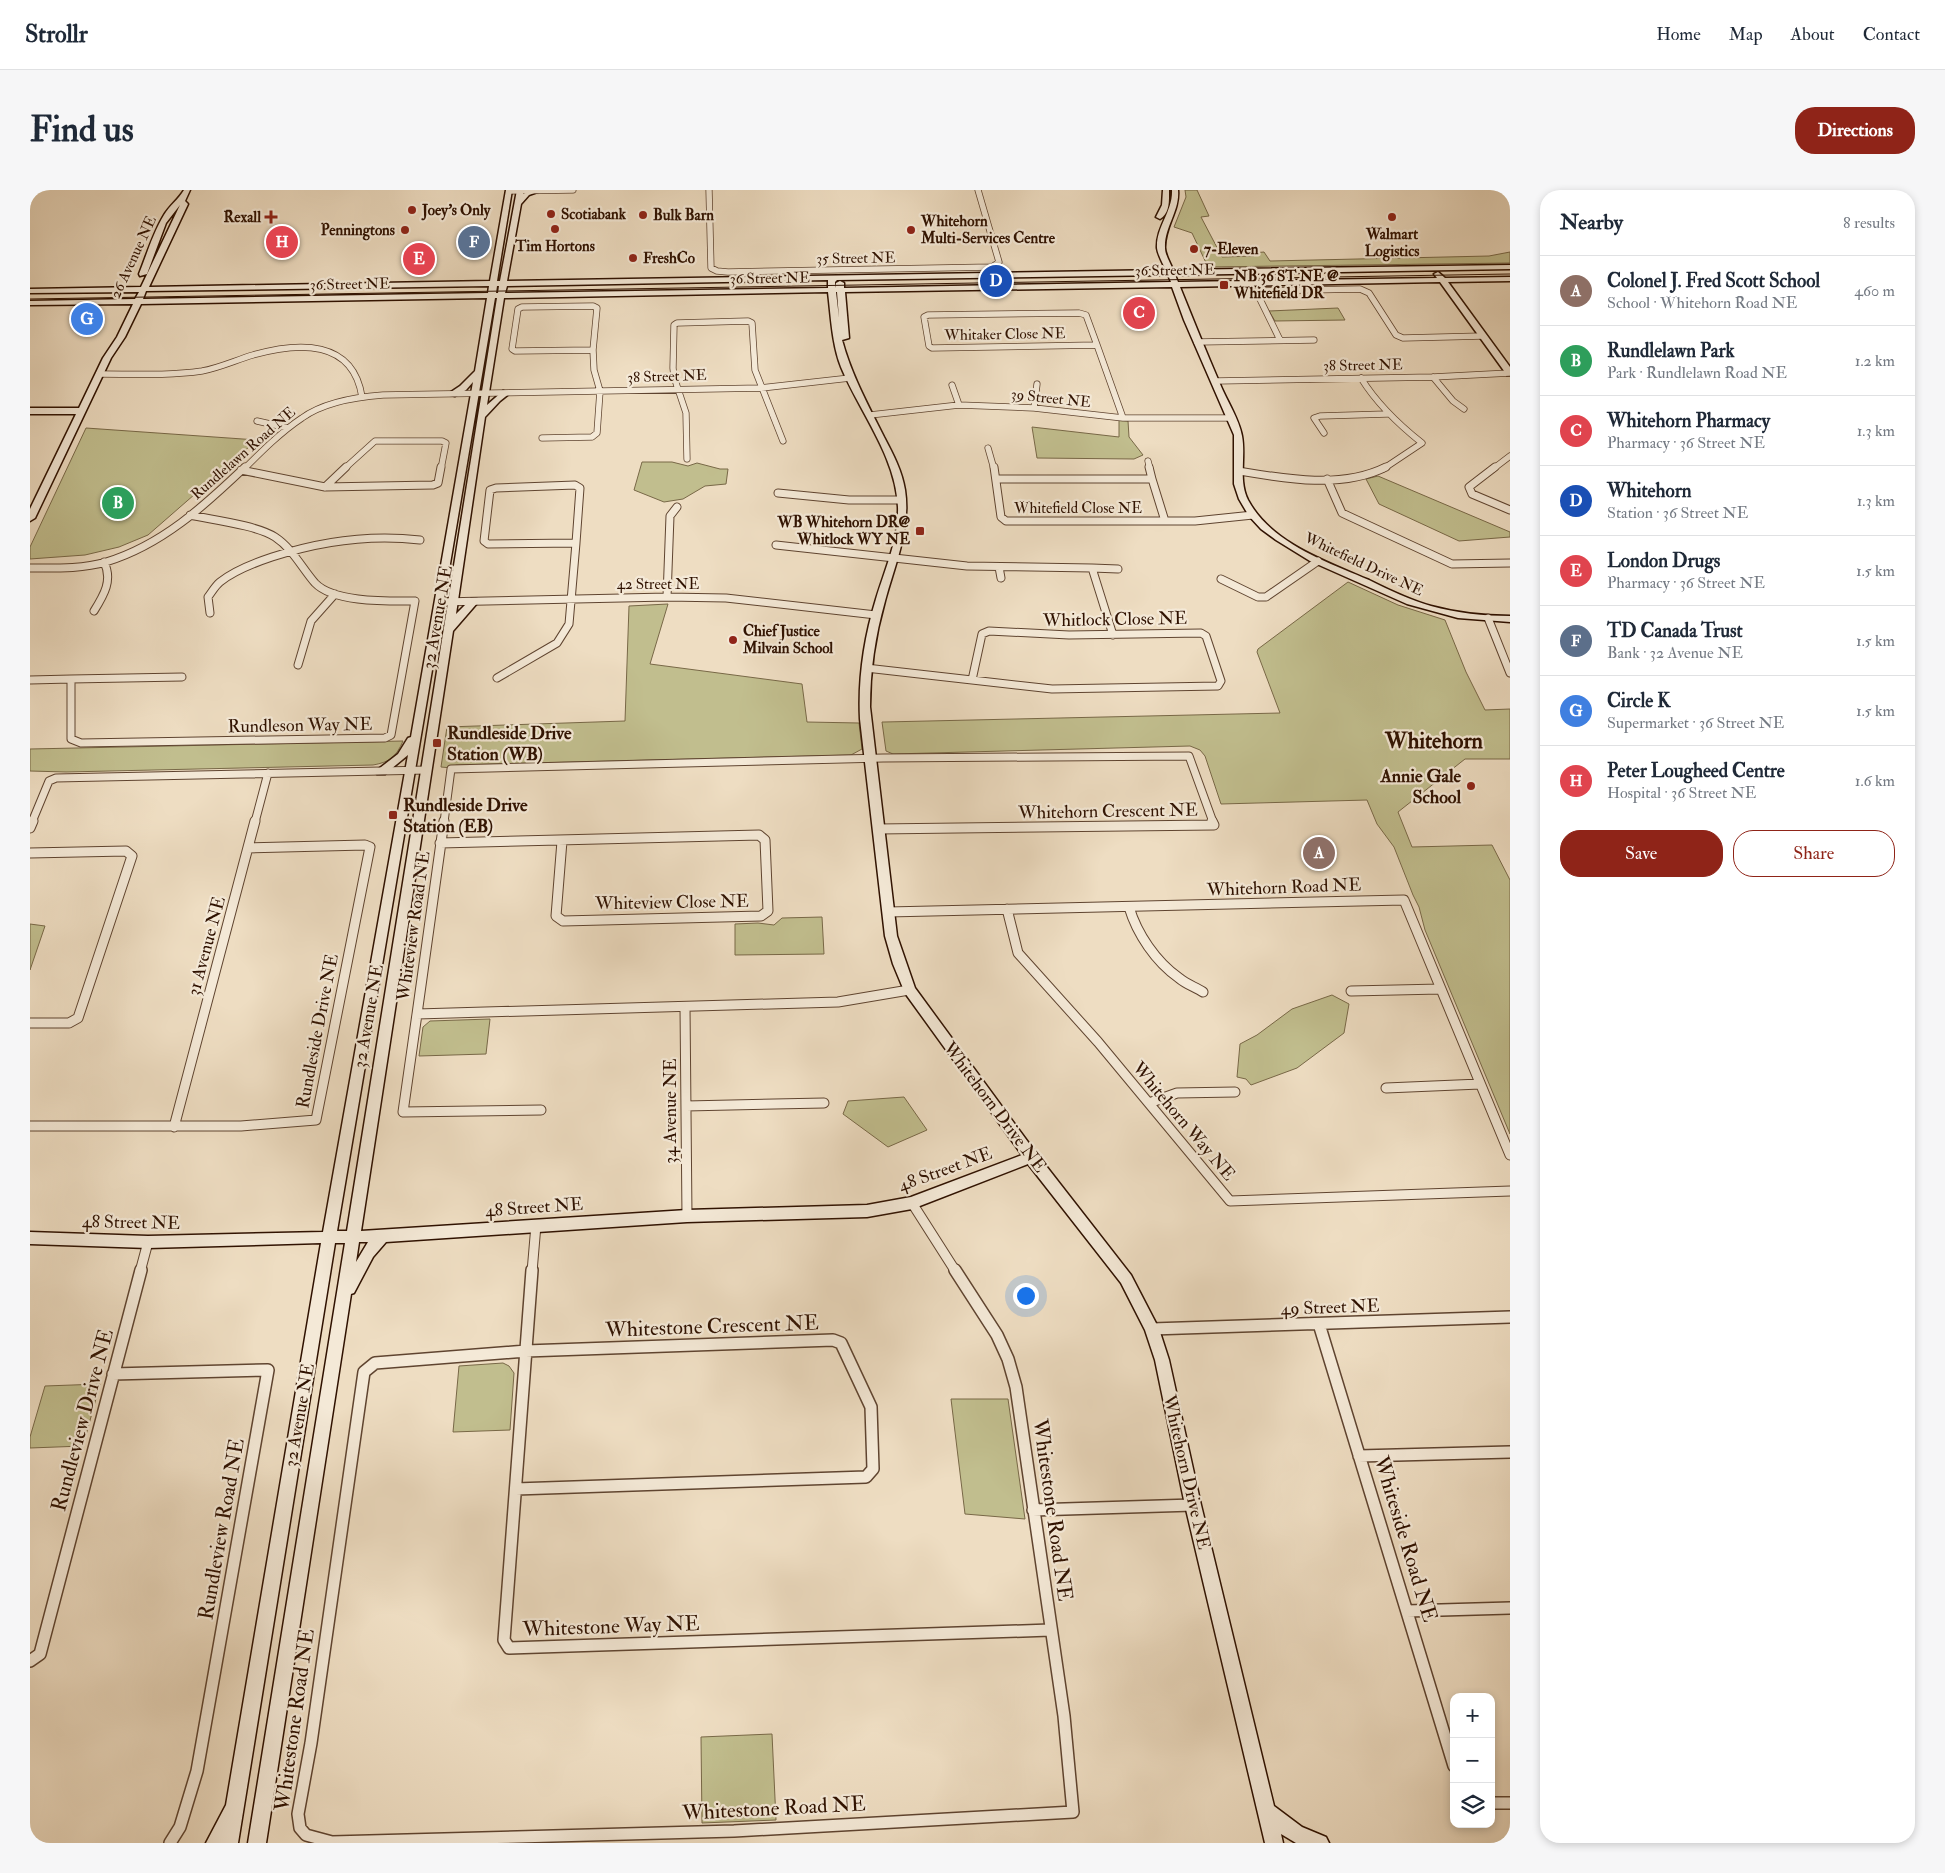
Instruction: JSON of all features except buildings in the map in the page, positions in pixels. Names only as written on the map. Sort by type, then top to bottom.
[{"type":"main road","name":"26 Avenue NE","points":[[107,358],[111,337],[144,271],[152,248],[173,205],[181,201],[187,190]]},
{"type":"main road","name":"32 Avenue NE","points":[[229,1843],[329,1238],[440,602],[488,306],[509,190]]},
{"type":"main road","name":"32 Avenue NE","points":[[257,1843],[454,602],[481,417],[504,273],[520,190]]},
{"type":"main road","points":[[517,204],[527,194],[537,190]]},
{"type":"main road","points":[[1166,190],[1166,204],[1153,239],[1172,284]]},
{"type":"main road","points":[[1167,273],[1161,242],[1164,227],[1176,201],[1175,190]]},
{"type":"main road","name":"26 Avenue NE","points":[[137,284],[148,280],[184,204],[181,201]]},
{"type":"main road","points":[[1166,262],[1178,268],[1219,272]]},
{"type":"main road","points":[[1139,273],[1153,267]]},
{"type":"main road","points":[[1438,268],[1437,273],[1445,279],[1475,317],[1475,324]]},
{"type":"main road","name":"36 Street NE","points":[[30,291],[89,290],[137,284],[190,288],[1510,268]]},
{"type":"main road","points":[[472,284],[480,281],[495,269]]},
{"type":"main road","points":[[137,284],[144,271]]},
{"type":"main road","points":[[504,273],[511,278],[529,283]]},
{"type":"main road","name":"Whitehorn Drive NE","points":[[843,356],[845,339],[841,290],[840,282],[836,278],[831,282],[831,299],[843,356],[850,378],[870,415],[901,483],[901,533],[895,558],[876,615],[866,668],[864,692],[869,758],[891,936],[899,964],[909,990],[1032,1157],[1126,1279],[1152,1329],[1162,1360],[1193,1505],[1274,1843]]},
{"type":"main road","points":[[1445,279],[1448,289],[1468,318],[1475,324],[1510,373]]},
{"type":"main road","name":"36 Street NE","points":[[30,304],[1510,279]]},
{"type":"main road","points":[[148,280],[160,286],[190,288]]},
{"type":"main road","points":[[1404,280],[1429,283],[1448,289]]},
{"type":"main road","name":"26 Avenue NE","points":[[30,518],[99,374],[137,302],[137,284]]},
{"type":"main road","points":[[1142,284],[1172,292]]},
{"type":"main road","name":"Whitefield Drive NE","points":[[1172,284],[1172,292],[1185,313]]},
{"type":"main road","name":"Whitefield Drive NE","points":[[1172,284],[1238,435],[1240,450],[1238,485],[1253,514],[1283,540],[1318,560],[1396,596],[1427,608],[1488,618],[1510,619]]},
{"type":"main road","points":[[805,291],[822,294],[831,299]]},
{"type":"main road","points":[[498,314],[511,300],[519,296]]},
{"type":"main road","points":[[449,297],[480,302],[488,306]]},
{"type":"main road","points":[[80,303],[110,306],[120,310]]},
{"type":"main road","points":[[452,394],[462,388],[478,371]]},
{"type":"main road","points":[[481,417],[496,399],[506,394]]},
{"type":"main road","points":[[30,411],[82,411]]},
{"type":"main road","points":[[448,633],[461,614],[474,601]]},
{"type":"main road","points":[[381,770],[402,756],[416,731]]},
{"type":"main road","name":"48 Street NE","points":[[30,1238],[148,1242],[329,1238],[687,1216],[867,1211],[912,1203],[1032,1157]]},
{"type":"main road","points":[[342,1303],[356,1272],[382,1236]]},
{"type":"main road","points":[[215,1843],[236,1804]]},
{"type":"main road","points":[[1267,1812],[1296,1834],[1320,1843]]},
{"type":"street","points":[[509,190],[573,190]]},
{"type":"street","points":[[709,190],[711,268],[717,271]]},
{"type":"street","points":[[978,190],[999,262],[995,266]]},
{"type":"street","name":"35 Street NE","points":[[717,271],[977,268],[995,266]]},
{"type":"street","points":[[1280,340],[1256,292],[1260,290],[1360,289],[1369,292],[1396,336],[1403,338],[1483,336]]},
{"type":"street","points":[[542,438],[592,437],[597,434],[600,391],[594,370],[593,350],[597,308],[593,306],[522,307],[518,309],[512,349],[515,351],[593,350]]},
{"type":"street","name":"Whitaker Close NE","points":[[1097,345],[932,348],[929,346],[924,317],[928,315],[1080,313],[1086,315],[1097,345],[1123,418]]},
{"type":"street","points":[[687,459],[686,413],[673,368],[674,325],[677,323],[748,321],[752,323],[755,370],[783,441]]},
{"type":"street","points":[[1197,342],[1314,340]]},
{"type":"street","points":[[99,374],[182,373],[217,368],[266,352],[304,348],[331,353],[346,361],[358,376],[362,397]]},
{"type":"street","name":"38 Street NE","points":[[1216,381],[1432,377],[1510,373]]},
{"type":"street","points":[[1432,377],[1453,401],[1464,409]]},
{"type":"street","name":"38 Street NE","points":[[485,394],[761,388],[850,378]]},
{"type":"street","points":[[1239,471],[1326,479],[1357,477],[1374,473],[1387,467],[1422,443],[1387,414],[1368,392],[1361,378]]},
{"type":"street","points":[[1034,408],[1037,384]]},
{"type":"street","points":[[952,385],[959,405]]},
{"type":"street","name":"Rundlelawn Road NE","points":[[30,568],[62,568],[104,562],[149,545],[167,534],[190,515],[288,428],[322,407],[362,397],[485,394]]},
{"type":"street","name":"39 Street NE","points":[[870,415],[959,405],[1034,408],[1123,418],[1230,418]]},
{"type":"street","points":[[1324,433],[1314,418],[1320,416],[1387,414]]},
{"type":"street","points":[[258,421],[288,428]]},
{"type":"street","points":[[241,470],[325,487],[433,485],[438,483],[446,444],[442,441],[375,441],[347,464],[325,487]]},
{"type":"street","name":"Whitefield Close NE","points":[[988,448],[992,457],[1001,517],[1006,520],[1195,521],[1253,514]]},
{"type":"street","points":[[1510,456],[1468,487],[1472,494],[1510,510]]},
{"type":"street","name":"Whitefield Close NE","points":[[1148,461],[1165,521]]},
{"type":"street","name":"Whitefield Close NE","points":[[996,479],[1152,479]]},
{"type":"street","points":[[1326,479],[1342,513],[1417,548],[1452,564],[1510,564]]},
{"type":"street","points":[[497,678],[557,643],[568,624],[576,543],[580,488],[576,485],[496,488],[490,490],[484,541],[488,544],[576,543]]},
{"type":"street","points":[[778,493],[849,500],[902,500]]},
{"type":"street","points":[[667,597],[670,516],[677,507]]},
{"type":"street","name":"Rundleson Way NE","points":[[71,680],[71,738],[81,743],[385,738],[391,735],[416,603],[413,600],[375,601],[335,594],[317,585],[283,543],[273,536],[250,528],[190,515]]},
{"type":"street","points":[[210,613],[208,597],[219,582],[244,568],[290,552],[328,541],[362,537],[400,537],[420,540]]},
{"type":"street","points":[[776,545],[949,565],[1118,569]]},
{"type":"street","points":[[1221,579],[1258,597],[1266,598],[1318,560]]},
{"type":"street","points":[[94,611],[107,589],[109,572],[104,562]]},
{"type":"street","points":[[999,567],[1001,578]]},
{"type":"street","points":[[1092,568],[1113,635]]},
{"type":"street","points":[[298,665],[311,621],[335,594]]},
{"type":"street","name":"42 Street NE","points":[[440,602],[667,597],[726,598],[876,615]]},
{"type":"street","points":[[1488,618],[1510,673]]},
{"type":"street","name":"Whitlock Close NE","points":[[866,668],[972,681],[1052,689],[1094,690],[1218,686],[1221,681],[1206,636],[1201,633],[1038,635],[989,630],[982,634],[972,681]]},
{"type":"street","points":[[30,680],[182,677]]},
{"type":"street","name":"Whitehorn Crescent NE","points":[[869,758],[1189,756],[1214,825],[878,829]]},
{"type":"street","name":"Whiteview Road NE","points":[[869,758],[451,769],[417,1014],[838,1002],[909,990]]},
{"type":"street","points":[[30,828],[49,781],[56,778],[427,770]]},
{"type":"street","name":"31 Avenue NE","points":[[174,1127],[268,773]]},
{"type":"street","name":"Whiteview Close NE","points":[[440,843],[759,836],[765,840],[768,911],[761,916],[563,921],[556,916],[562,841]]},
{"type":"street","name":"Rundleside Drive NE","points":[[30,1126],[241,1126],[316,1120],[370,847],[365,844],[248,848]]},
{"type":"street","points":[[30,853],[126,851],[132,856],[78,1018],[69,1023],[30,1023]]},
{"type":"street","name":"Whitehorn Road NE","points":[[888,912],[1404,900],[1510,1156]]},
{"type":"street","points":[[1129,907],[1131,917],[1152,950],[1177,977],[1204,992]]},
{"type":"street","name":"Whitehorn Way NE","points":[[1006,909],[1018,953],[1149,1103],[1230,1201],[1510,1191]]},
{"type":"street","points":[[1351,990],[1440,989]]},
{"type":"street","name":"34 Avenue NE","points":[[685,1007],[687,1216]]},
{"type":"street","points":[[417,1014],[403,1112],[540,1110]]},
{"type":"street","points":[[1386,1088],[1480,1084]]},
{"type":"street","points":[[1149,1103],[1177,1093],[1236,1092]]},
{"type":"street","points":[[686,1106],[824,1102]]},
{"type":"street","name":"Whitestone Road NE","points":[[364,1372],[311,1743],[298,1814],[300,1828],[306,1835],[332,1842],[734,1831],[1073,1812],[1064,1716],[1016,1387],[1008,1358],[998,1335],[912,1203]]},
{"type":"street","name":"Whitestone Way NE","points":[[536,1225],[504,1640],[509,1648],[1050,1630]]},
{"type":"street","name":"Rundleview Drive NE","points":[[30,1661],[40,1654],[148,1242]]},
{"type":"street","name":"49 Street NE","points":[[1152,1329],[1510,1318]]},
{"type":"street","name":"Whiteside Road NE","points":[[1319,1324],[1450,1753]]},
{"type":"street","name":"Whitestone Crescent NE","points":[[364,1372],[375,1363],[526,1352],[833,1340],[841,1343],[871,1407],[873,1468],[866,1477],[516,1490]]},
{"type":"street","name":"Rundleview Road NE","points":[[113,1374],[268,1370],[197,1770],[180,1827],[170,1843]]},
{"type":"street","points":[[1360,1456],[1510,1452]]},
{"type":"street","points":[[1033,1510],[1193,1505]]},
{"type":"street","points":[[1407,1611],[1510,1608]]},
{"type":"street","points":[[1495,1803],[1510,1803]]},
{"type":"shaded area","points":[[1185,190],[1197,190],[1209,216],[1201,217],[1222,257],[1254,256],[1253,253],[1264,252],[1270,261],[1489,256],[1510,252],[1510,263],[1208,267],[1192,233],[1174,227],[1186,197]]},
{"type":"shaded area","points":[[1338,308],[1345,320],[1275,321],[1269,311]]},
{"type":"shaded area","points":[[1119,420],[1128,421],[1129,437],[1143,455],[1134,459],[1037,458],[1032,427],[1119,437]]},
{"type":"shaded area","points":[[86,428],[257,440],[148,535],[119,547],[85,555],[30,559],[30,547]]},
{"type":"shaded area","points":[[642,462],[672,462],[688,466],[697,463],[720,469],[728,469],[726,484],[705,486],[683,499],[664,502],[634,490]]},
{"type":"shaded area","points":[[1378,476],[1510,532],[1510,537],[1459,541],[1379,504],[1366,479]]},
{"type":"shaded area","points":[[1348,582],[1398,605],[1445,620],[1466,672],[1485,710],[1510,709],[1510,759],[1465,759],[1398,812],[1412,847],[1492,845],[1510,880],[1510,1134],[1425,930],[1419,907],[1394,847],[1377,824],[1367,800],[1221,804],[1205,756],[1200,750],[1190,746],[893,754],[886,751],[882,722],[1280,713],[1257,652],[1258,649]]},
{"type":"shaded area","points":[[668,604],[650,664],[802,684],[807,722],[859,723],[862,749],[851,755],[456,765],[452,768],[441,767],[447,727],[625,721],[629,606]]},
{"type":"shaded area","points":[[403,741],[392,758],[373,765],[66,772],[30,771],[30,749]]},
{"type":"shaded area","points":[[822,917],[824,954],[735,955],[735,924],[758,923],[774,925],[782,918]]},
{"type":"shaded area","points":[[30,924],[45,926],[30,970]]},
{"type":"shaded area","points":[[1332,995],[1349,1004],[1344,1033],[1297,1068],[1251,1085],[1246,1079],[1237,1077],[1240,1044],[1257,1035],[1292,1009]]},
{"type":"shaded area","points":[[490,1019],[486,1054],[419,1056],[423,1027],[430,1021]]},
{"type":"shaded area","points":[[904,1097],[927,1130],[888,1147],[843,1114],[848,1101]]},
{"type":"shaded area","points":[[503,1363],[509,1366],[514,1373],[510,1430],[453,1432],[459,1366]]},
{"type":"shaded area","points":[[100,1384],[83,1446],[30,1448],[30,1437],[45,1386]]},
{"type":"shaded area","points":[[951,1399],[1008,1399],[1025,1519],[965,1514]]},
{"type":"shaded area","points":[[772,1734],[776,1820],[702,1823],[701,1737]]},
{"type":"tram line","points":[[30,299],[1510,274]]},
{"type":"place","name":"Joey's Only","points":[[412,210]]},
{"type":"place","name":"Scotiabank","points":[[551,214]]},
{"type":"place","name":"Bulk Barn","points":[[643,215]]},
{"type":"place","name":"Rexall","points":[[271,217]]},
{"type":"place","name":"Walmart Logistics","points":[[1392,217]]},
{"type":"place","name":"Tim Hortons","points":[[555,229]]},
{"type":"place","name":"Penningtons","points":[[405,230]]},
{"type":"place","name":"Whitehorn Multi-Services Centre","points":[[911,230]]},
{"type":"place","name":"Peter Lougheed Centre","points":[[282,242]]},
{"type":"place","name":"TD Canada Trust","points":[[474,242]]},
{"type":"place","name":"7-Eleven","points":[[1194,249]]},
{"type":"place","name":"FreshCo","points":[[633,258]]},
{"type":"place","name":"London Drugs","points":[[419,259]]},
{"type":"place","name":"Whitehorn","points":[[996,281]]},
{"type":"place","name":"NB 36 ST NE @ Whitefield DR","points":[[1224,285]]},
{"type":"place","name":"Whitehorn Pharmacy","points":[[1139,313]]},
{"type":"place","name":"Circle K","points":[[87,319]]},
{"type":"place","name":"Rundlelawn Park","points":[[118,503]]},
{"type":"place","name":"WB Whitehorn DR@ Whitlock WY NE","points":[[920,531]]},
{"type":"place","name":"Chief Justice Milvain School","points":[[733,640]]},
{"type":"place","name":"Rundleside Drive Station (WB)","points":[[437,743]]},
{"type":"place","name":"Annie Gale School","points":[[1471,786]]},
{"type":"place","name":"Rundleside Drive Station (EB)","points":[[393,815]]},
{"type":"place","name":"Colonel J. Fred Scott School","points":[[1319,853]]},
{"type":"district","name":"Whitehorn","points":[[1434,740]]}]
